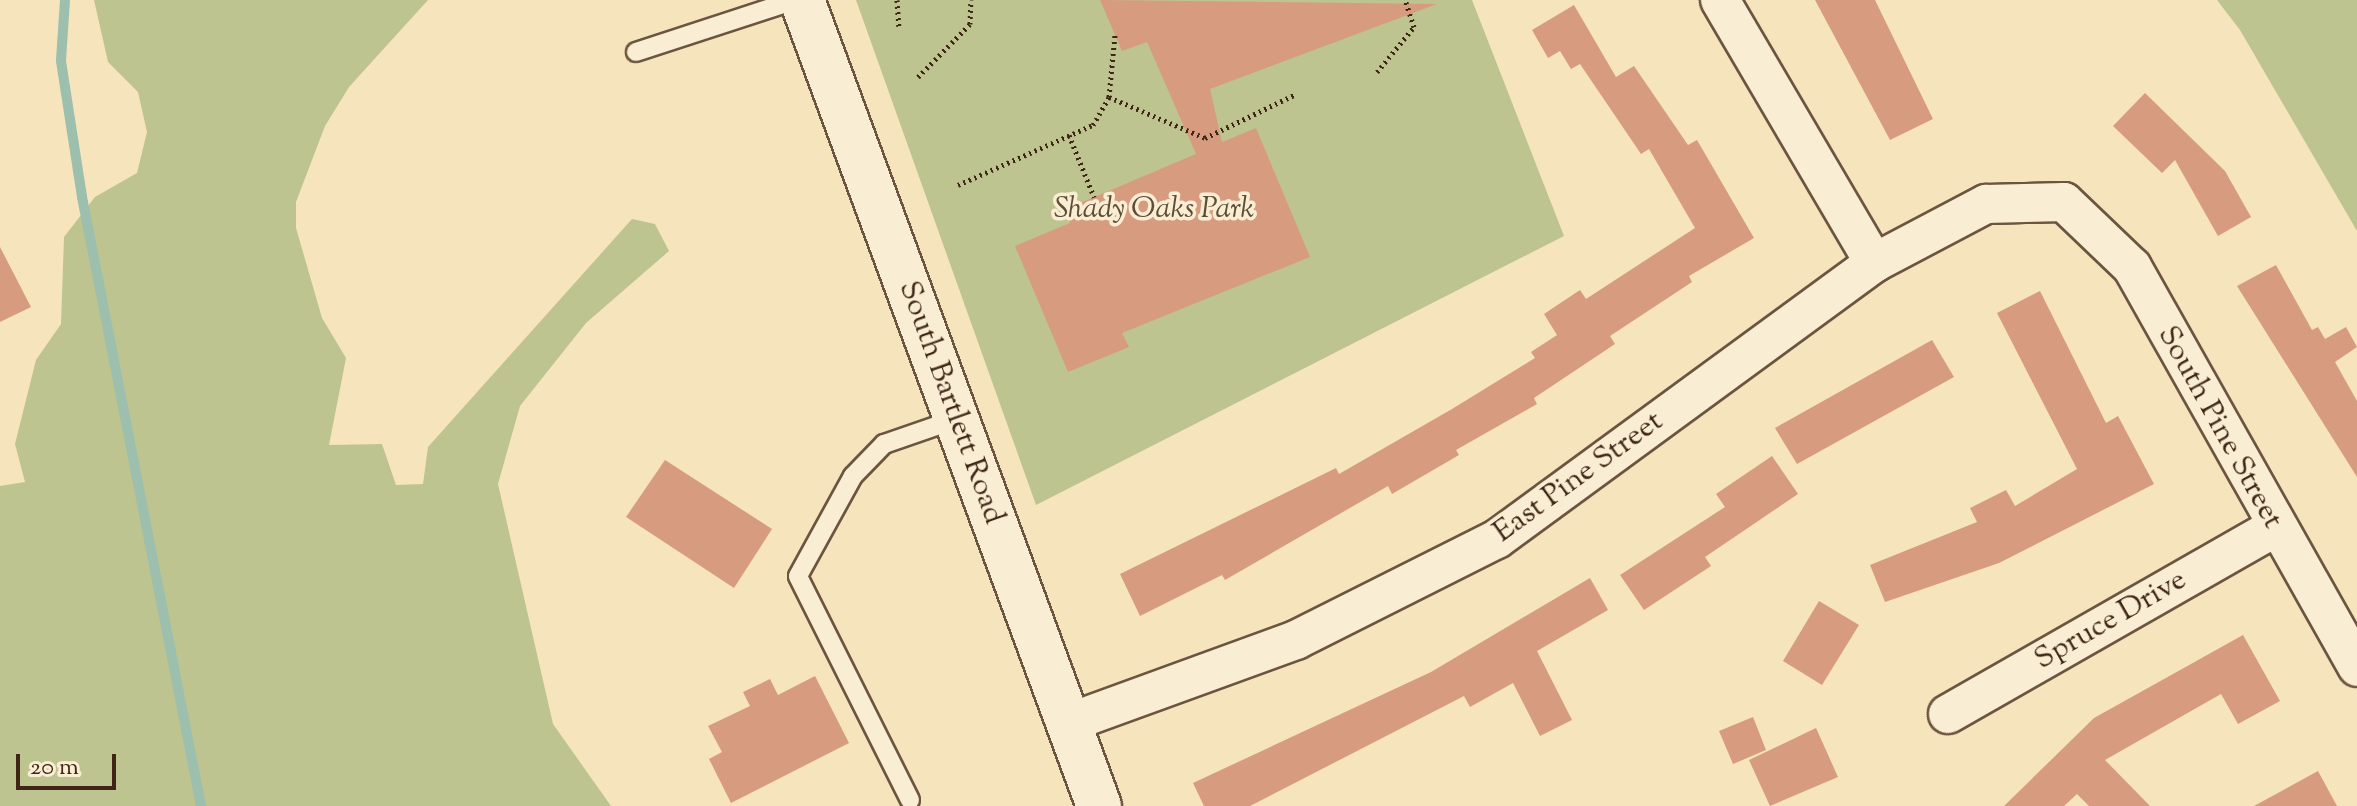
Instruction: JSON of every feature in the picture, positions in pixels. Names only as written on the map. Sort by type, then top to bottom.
[{"type":"main road","name":"South Bartlett Road","points":[[802,0],[1099,806]]},
{"type":"street","points":[[1720,0],[1874,263]]},
{"type":"street","name":"East Pine Street","points":[[1068,723],[1296,640],[1497,539],[1874,263],[1986,204],[2064,202]]},
{"type":"street","name":"South Pine Street","points":[[2064,202],[2132,267],[2274,528],[2357,667]]},
{"type":"street","name":"Spruce Drive","points":[[1948,714],[2274,528]]},
{"type":"lane","points":[[636,52],[795,0]]},
{"type":"lane","points":[[910,800],[798,576],[853,476],[884,444],[956,419]]},
{"type":"path","points":[[897,0],[899,29]]},
{"type":"path","points":[[918,77],[970,24],[971,0]]},
{"type":"path","points":[[1377,72],[1414,27],[1405,0]]},
{"type":"path","points":[[958,185],[1093,125],[1109,97],[1115,35]]},
{"type":"path","points":[[1109,97],[1205,138],[1294,95]]},
{"type":"path","points":[[1069,135],[1094,197]]},
{"type":"green space","points":[[94,0],[428,0],[349,87],[325,126],[296,202],[296,228],[322,318],[346,358],[329,445],[382,444],[396,485],[423,484],[428,447],[632,219],[655,224],[669,251],[586,323],[520,406],[498,484],[553,724],[611,806],[0,806],[0,486],[25,482],[15,444],[36,360],[61,324],[64,237],[95,197],[137,173],[147,132],[138,92],[108,62]]},
{"type":"green space","name":"Shady Oaks Park","points":[[856,0],[1472,0],[1564,236],[1036,505]]},
{"type":"green space","points":[[2217,0],[2357,0],[2357,231],[2240,30]]},
{"type":"building","points":[[1100,0],[1437,4],[1210,89],[1222,142],[1256,128],[1310,257],[1122,333],[1129,347],[1068,372],[1015,246],[1070,223],[1066,209],[1196,154],[1147,42],[1122,51]]},
{"type":"building","points":[[1815,0],[1875,0],[1933,119],[1890,140]]},
{"type":"building","points":[[1574,5],[1616,77],[1634,66],[1688,145],[1697,140],[1754,238],[1689,276],[1692,282],[1610,336],[1615,344],[1534,398],[1537,404],[1456,450],[1459,455],[1392,494],[1388,486],[1225,580],[1222,575],[1140,616],[1120,574],[1336,468],[1339,474],[1452,409],[1535,358],[1531,352],[1557,335],[1544,314],[1580,290],[1586,299],[1695,228],[1649,149],[1641,154],[1580,64],[1571,69],[1560,51],[1548,58],[1532,30]]},
{"type":"building","points":[[2145,93],[2225,171],[2251,217],[2218,236],[2175,160],[2162,173],[2113,126]]},
{"type":"building","points":[[0,247],[31,307],[0,322]]},
{"type":"building","points":[[2276,265],[2312,330],[2318,327],[2325,339],[2346,327],[2357,347],[2335,362],[2357,401],[2357,477],[2237,286]]},
{"type":"building","points":[[2040,291],[2106,423],[2118,416],[2154,484],[1999,563],[1885,602],[1870,565],[1977,522],[1970,508],[2006,490],[2015,506],[2077,469],[1997,313]]},
{"type":"building","points":[[1932,340],[1954,377],[1797,464],[1775,428]]},
{"type":"building","points":[[1772,456],[1798,494],[1705,557],[1711,566],[1644,610],[1620,575],[1725,507],[1716,494]]},
{"type":"building","points":[[665,460],[772,529],[734,588],[626,517]]},
{"type":"building","points":[[1590,578],[1608,610],[1537,651],[1572,720],[1540,736],[1513,683],[1470,707],[1464,696],[1250,806],[1204,806],[1193,783],[1431,672]]},
{"type":"building","points":[[1819,601],[1859,625],[1822,685],[1783,661]]},
{"type":"building","points":[[2243,635],[2280,701],[2238,724],[2221,694],[2105,760],[2150,806],[2089,806],[2077,794],[2064,806],[2004,806],[2094,718]]},
{"type":"building","points":[[815,676],[849,743],[731,803],[709,759],[722,752],[708,726],[750,706],[743,692],[770,679],[778,695]]},
{"type":"building","points":[[1753,717],[1766,750],[1733,764],[1719,731]]},
{"type":"building","points":[[1816,728],[1838,777],[1770,806],[1749,760]]},
{"type":"building","points":[[2318,771],[2337,806],[2254,806]]},
{"type":"waterway","points":[[65,0],[61,61],[82,197],[201,806]]}]
